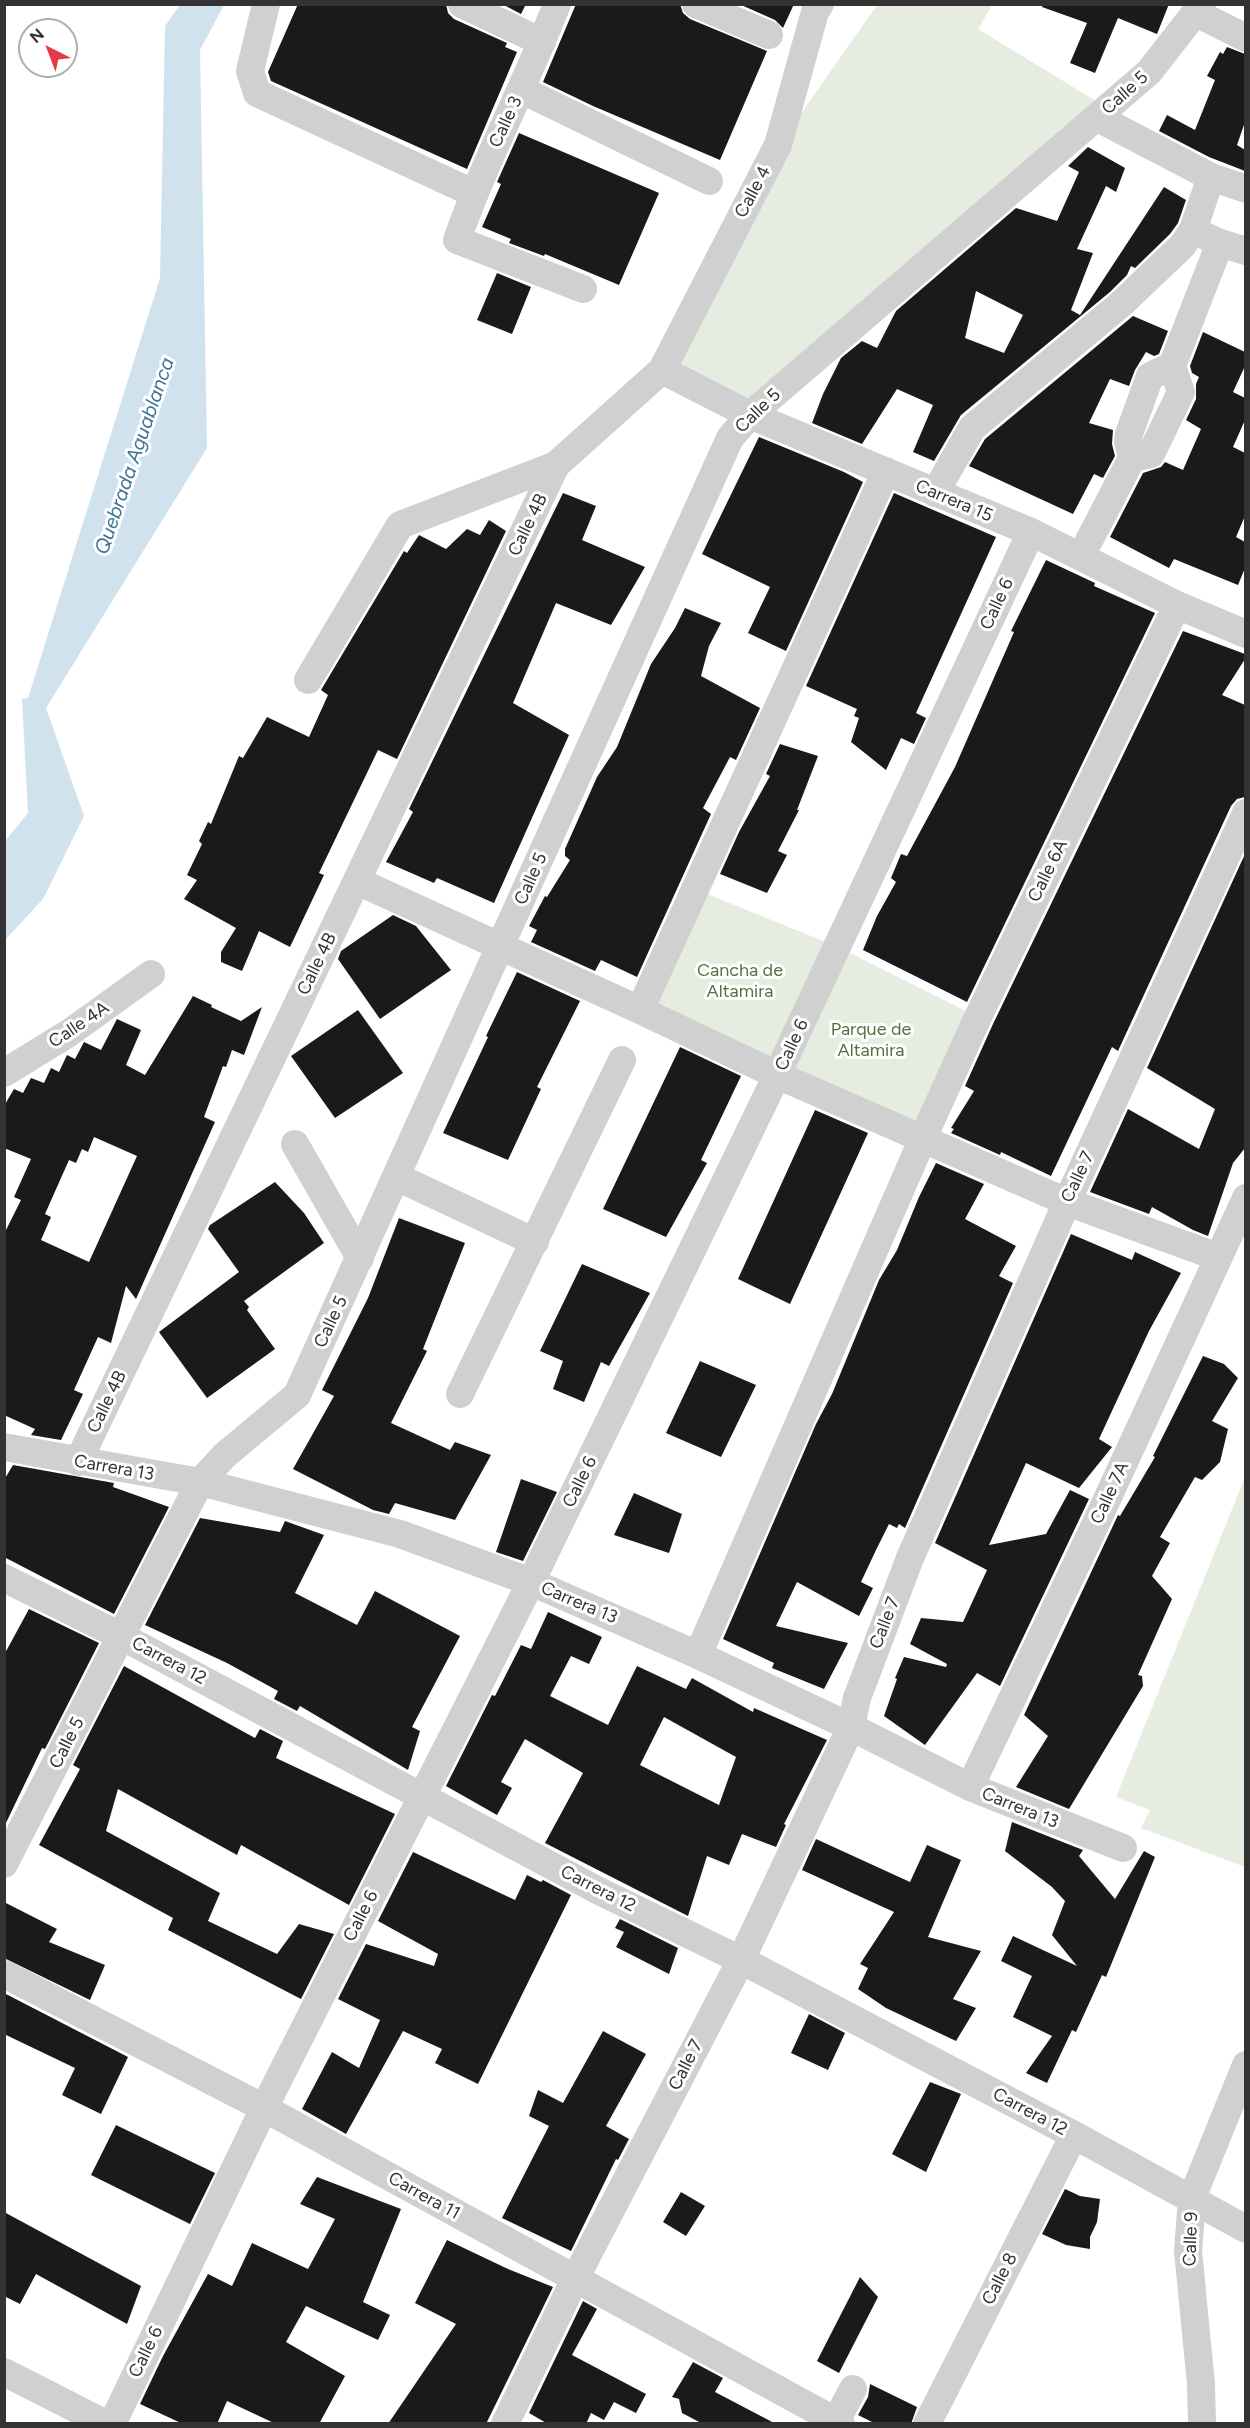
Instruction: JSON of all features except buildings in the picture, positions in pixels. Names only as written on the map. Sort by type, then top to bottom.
[{"type":"street","points":[[266,4],[250,72],[257,93],[473,193]]},
{"type":"street","points":[[462,4],[542,42]]},
{"type":"street","name":"Calle 3","points":[[557,4],[522,90],[473,193],[457,240],[583,289]]},
{"type":"street","points":[[696,4],[769,36]]},
{"type":"street","name":"Calle 4","points":[[662,370],[778,145],[815,12],[820,4]]},
{"type":"street","points":[[1199,9],[1245,38]]},
{"type":"street","name":"Calle 5","points":[[4,1864],[200,1482],[225,1455],[297,1395],[730,438],[750,415],[1149,72],[1199,9]]},
{"type":"street","points":[[522,90],[709,181]]},
{"type":"street","points":[[1098,118],[1210,177],[1245,189]]},
{"type":"street","points":[[935,493],[972,428],[1121,304],[1183,244],[1193,230],[1210,177]]},
{"type":"street","points":[[1081,556],[1132,458],[1128,441],[1129,434],[1150,376],[1172,366],[1233,247],[1193,230]]},
{"type":"street","points":[[308,680],[400,525],[556,465],[662,370]]},
{"type":"street","name":"Carrera 15","points":[[662,370],[750,415],[1031,532],[1177,605],[1242,623]]},
{"type":"street","name":"Calle 4B","points":[[78,1462],[556,465]]},
{"type":"street","points":[[640,1010],[886,471]]},
{"type":"street","name":"Calle 6","points":[[112,2424],[264,2108],[531,1582],[777,1076],[1031,532]]},
{"type":"street","name":"Calle 6A","points":[[923,1138],[978,1017],[1177,605]]},
{"type":"street","name":"Calle 7","points":[[505,2424],[575,2279],[741,1960],[851,1726],[857,1698],[910,1558],[1067,1202],[1245,813]]},
{"type":"street","points":[[357,881],[640,1010],[777,1076],[1067,1202],[1218,1257]]},
{"type":"street","name":"Calle 4A","points":[[4,1073],[69,1033],[152,974]]},
{"type":"street","points":[[460,1394],[622,1060]]},
{"type":"street","points":[[698,1655],[923,1138]]},
{"type":"street","points":[[295,1144],[360,1258]]},
{"type":"street","points":[[397,1177],[535,1242]]},
{"type":"street","name":"Calle 7A","points":[[970,1787],[1097,1521],[1245,1198]]},
{"type":"street","name":"Carrera 13","points":[[4,1447],[200,1482],[400,1534],[531,1582],[698,1655],[851,1726],[970,1787],[1123,1848]]},
{"type":"street","name":"Carrera 12","points":[[4,1578],[121,1636],[599,1891],[741,1960],[1074,2135],[1245,2229]]},
{"type":"street","name":"Carrera 11","points":[[4,1974],[264,2108],[839,2422]]},
{"type":"street","name":"Calle 9","points":[[1202,2424],[1201,2384],[1188,2251],[1192,2198],[1245,2065]]},
{"type":"street","name":"Calle 8","points":[[927,2424],[1074,2135]]},
{"type":"street","points":[[4,2372],[106,2424]]},
{"type":"street","points":[[839,2422],[852,2389]]},
{"type":"green space","points":[[877,5],[992,5],[978,29],[1096,101],[751,407],[664,369],[779,145]]},
{"type":"green space","points":[[695,889],[838,947],[978,1017],[923,1138],[640,1010]]},
{"type":"green space","points":[[1245,1477],[1245,1867],[1141,1828],[1150,1810],[1116,1797]]},
{"type":"water","name":"Quebrada Aguablanca","points":[[180,5],[224,5],[200,50],[207,448],[46,708],[84,816],[43,899],[5,940],[5,841],[28,813],[22,699],[28,698],[160,278],[165,26]]},
{"type":"park label","name":"Cancha de Altamira","points":[[740,981]]},
{"type":"park label","name":"Parque de Altamira","points":[[871,1040]]}]
